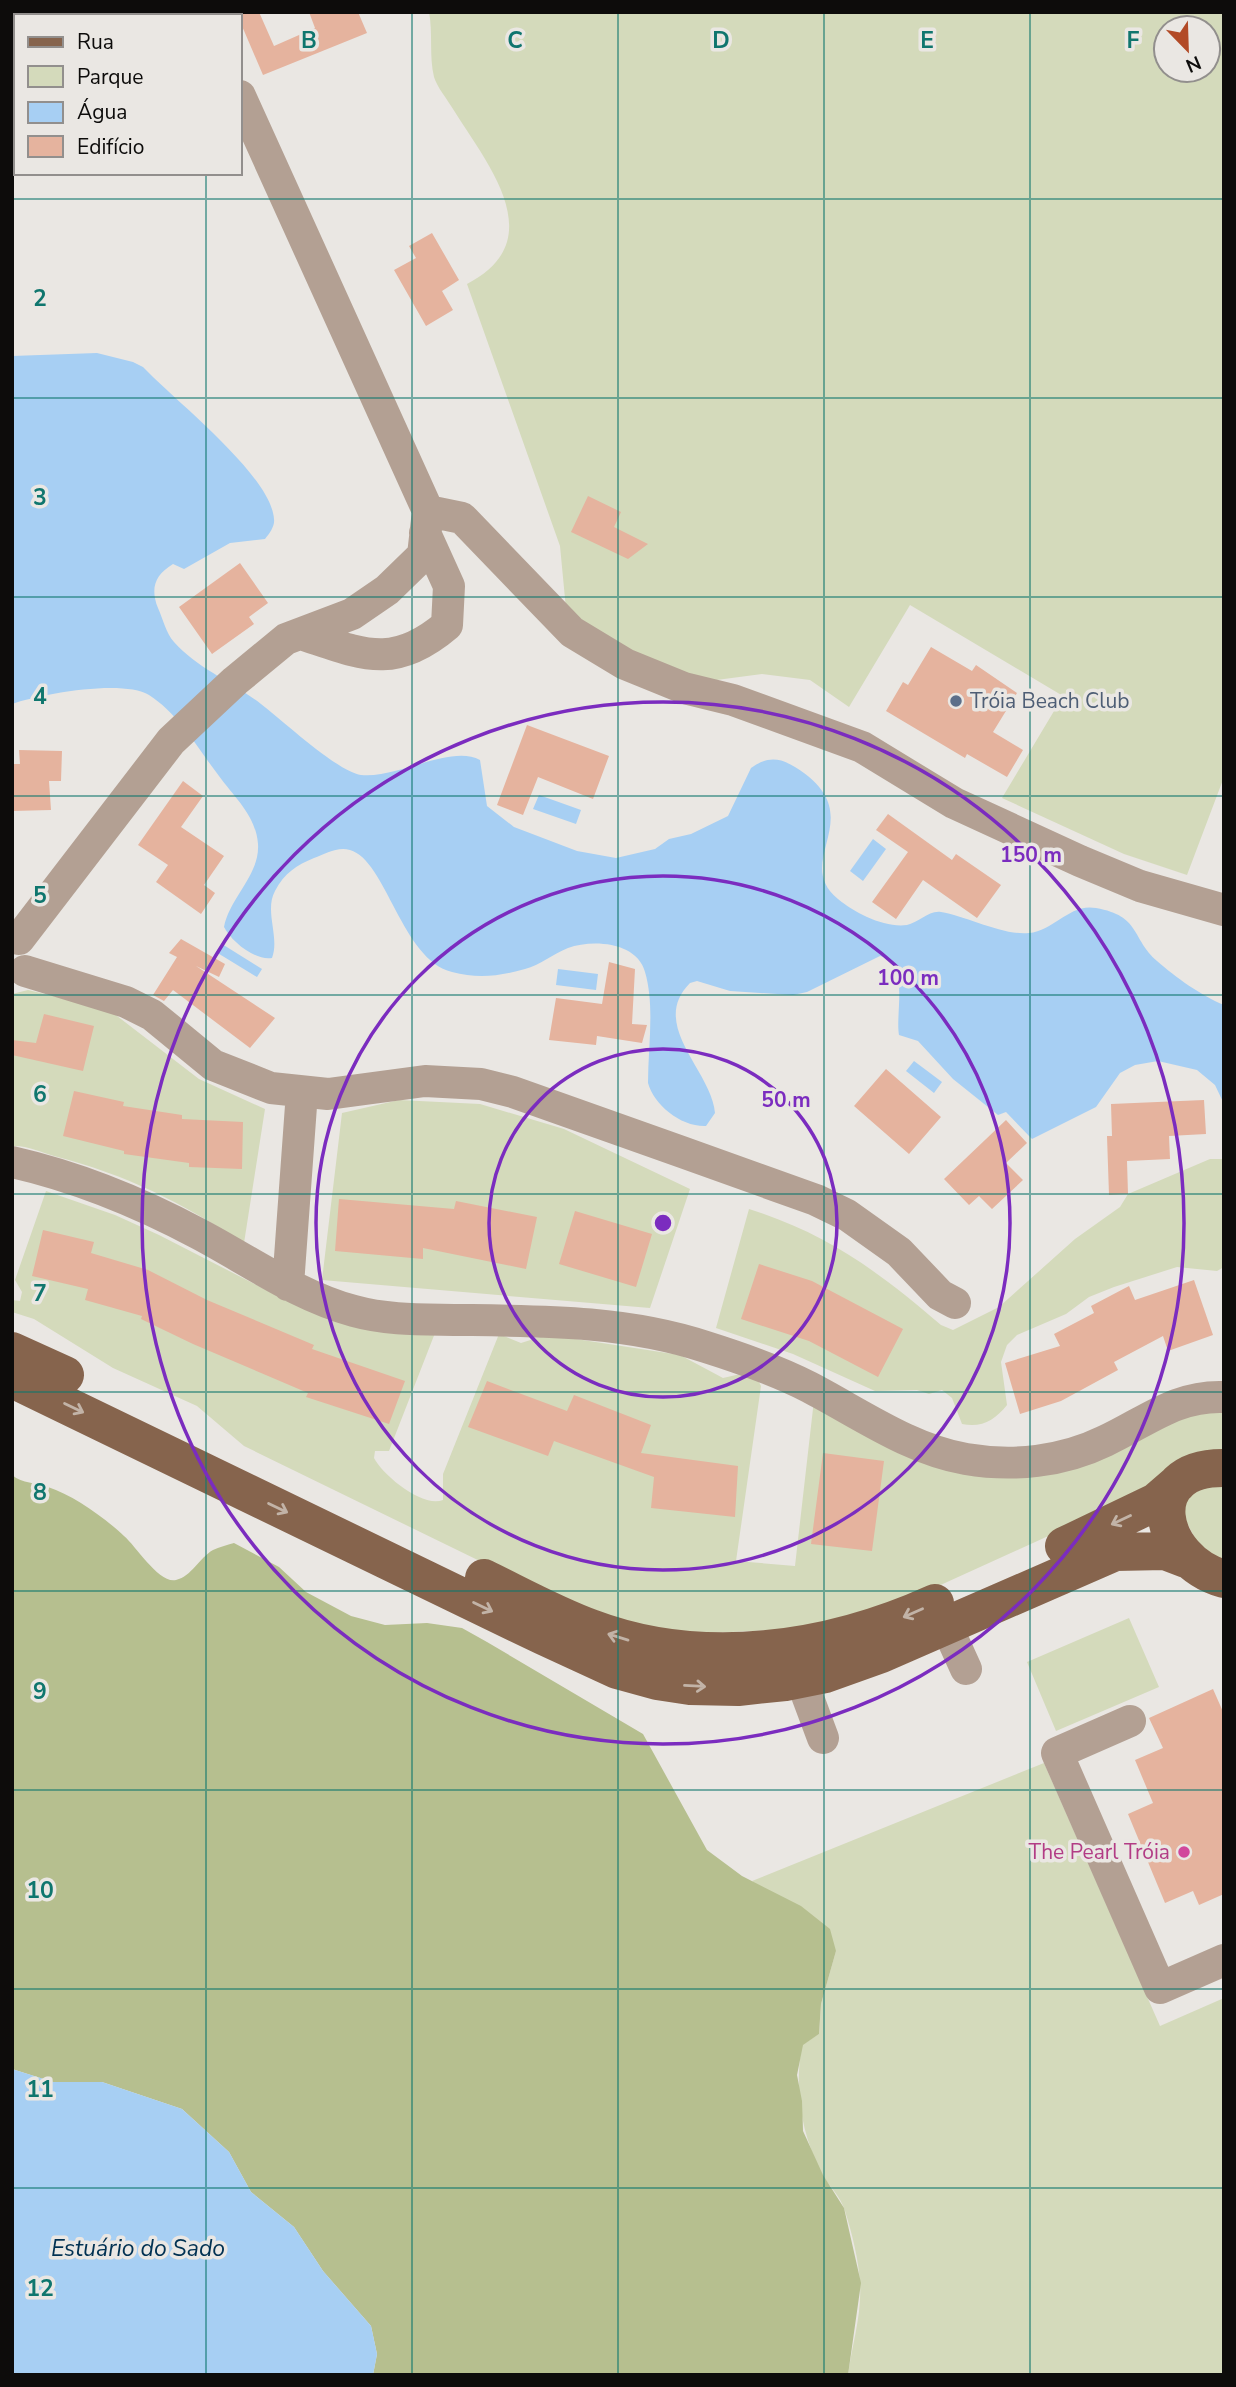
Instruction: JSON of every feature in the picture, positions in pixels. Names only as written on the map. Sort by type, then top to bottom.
[{"type":"main road","points":[[12,1351],[590,1628],[673,1649],[718,1652],[766,1649],[815,1642],[902,1618],[1135,1514],[1156,1502],[1178,1483],[1209,1468],[1224,1468]]},
{"type":"main road","points":[[12,1379],[617,1670],[690,1686],[738,1687],[801,1679],[881,1654],[1115,1552],[1165,1551],[1224,1579]]},
{"type":"main road","points":[[1178,1483],[1165,1499],[1164,1515],[1169,1531],[1186,1559]]},
{"type":"street","points":[[242,101],[426,522],[449,586],[447,625],[425,644],[392,656],[352,651],[301,634]]},
{"type":"street","points":[[426,522],[462,518],[572,632],[625,664],[684,688],[733,700],[862,747],[954,803],[1080,861],[1140,886],[1224,910]]},
{"type":"street","points":[[426,522],[423,555],[387,590],[352,614],[286,639],[235,681],[171,741],[15,937],[27,947],[30,955],[19,976],[127,1002],[152,1015],[213,1065],[271,1088],[328,1094],[392,1083],[451,1080],[513,1092],[826,1205],[875,1232],[899,1252],[940,1295],[955,1303]]},
{"type":"street","points":[[288,1285],[302,1092]]},
{"type":"street","points":[[12,1162],[63,1175],[140,1204],[288,1285],[331,1303],[383,1318],[560,1321],[673,1336],[758,1364],[804,1384],[893,1433],[932,1450],[966,1459],[1032,1463],[1069,1455],[1102,1443],[1170,1405],[1191,1399],[1224,1397]]},
{"type":"street","points":[[947,1625],[966,1670]]},
{"type":"street","points":[[801,1679],[823,1738]]},
{"type":"street","points":[[1130,1721],[1057,1753],[1160,1988],[1224,1961]]},
{"type":"green space","points":[[429,12],[1224,12],[1224,777],[1187,875],[1124,854],[1002,798],[1063,696],[910,605],[849,707],[810,680],[762,674],[709,681],[654,669],[566,609],[560,546],[467,284],[492,266],[506,246],[509,224],[505,201],[482,154],[435,81]]},
{"type":"green space","points":[[28,990],[108,1009],[199,1079],[265,1109],[244,1243],[175,1202],[130,1181],[33,1149],[12,1146],[12,994]]},
{"type":"green space","points":[[399,1100],[480,1104],[564,1129],[690,1189],[650,1308],[322,1280],[342,1113]]},
{"type":"green space","points":[[1210,1159],[1224,1159],[1224,1267],[1217,1271],[1177,1267],[1114,1287],[1089,1297],[1066,1314],[1017,1335],[1007,1345],[1001,1362],[1007,1405],[993,1419],[982,1424],[962,1424],[952,1398],[942,1390],[929,1394],[917,1390],[875,1391],[793,1354],[716,1328],[749,1209],[804,1230],[851,1256],[941,1325],[953,1330],[999,1307],[1075,1239],[1120,1207],[1128,1194]]},
{"type":"green space","points":[[46,1191],[115,1215],[274,1294],[435,1333],[389,1451],[375,1451],[374,1458],[394,1481],[425,1499],[443,1500],[443,1474],[499,1334],[521,1343],[559,1331],[576,1339],[680,1355],[723,1378],[745,1373],[755,1374],[761,1386],[736,1561],[795,1566],[814,1400],[956,1471],[1156,1421],[1224,1408],[1224,1456],[912,1598],[819,1628],[663,1635],[535,1588],[244,1446],[197,1406],[113,1368],[34,1319],[12,1312],[12,1300],[20,1301],[22,1292],[15,1280]]},
{"type":"green space","points":[[12,1475],[58,1491],[88,1508],[116,1529],[155,1570],[169,1580],[182,1578],[213,1550],[234,1543],[279,1567],[306,1592],[351,1616],[385,1625],[427,1623],[462,1628],[643,1734],[707,1850],[742,1876],[801,1906],[830,1929],[836,1951],[821,2004],[819,2034],[803,2045],[797,2075],[802,2101],[803,2131],[823,2175],[844,2208],[861,2283],[848,2375],[373,2375],[377,2354],[371,2326],[323,2271],[294,2227],[251,2192],[229,2152],[182,2109],[102,2082],[53,2082],[12,2069]]},
{"type":"green space","points":[[1224,1482],[1224,1566],[1206,1559],[1177,1504],[1185,1493]]},
{"type":"green space","points":[[1129,1618],[1159,1687],[1056,1731],[1027,1662]]},
{"type":"green space","points":[[1044,1763],[1160,2026],[1224,1998],[1224,2375],[848,2375],[860,2307],[858,2266],[843,2206],[822,2174],[809,2143],[799,2095],[802,2045],[819,2034],[821,2004],[836,1951],[752,1881]]},
{"type":"water","points":[[97,353],[143,367],[239,460],[257,481],[269,501],[274,519],[273,527],[265,539],[230,543],[184,569],[173,564],[158,577],[154,594],[169,634],[194,660],[250,696],[339,765],[361,775],[375,775],[454,756],[468,756],[480,760],[487,806],[514,827],[577,851],[616,858],[655,849],[669,839],[691,834],[728,816],[751,768],[767,760],[783,761],[818,785],[828,803],[831,820],[822,869],[826,884],[838,899],[870,918],[889,924],[907,925],[932,913],[941,912],[1008,932],[1029,933],[1047,927],[1078,909],[1096,908],[1121,916],[1157,961],[1189,986],[1224,1005],[1224,1104],[1215,1085],[1197,1070],[1158,1061],[1135,1065],[1120,1073],[1096,1107],[1032,1139],[1006,1112],[998,1115],[953,1079],[918,1041],[899,1035],[898,978],[889,960],[880,956],[807,992],[793,995],[730,991],[697,981],[690,983],[679,999],[676,1015],[679,1032],[704,1081],[715,1113],[706,1126],[687,1123],[662,1107],[648,1083],[650,999],[645,972],[633,954],[613,945],[578,945],[531,967],[507,973],[480,976],[452,972],[435,964],[420,949],[374,872],[363,858],[345,849],[332,851],[302,864],[287,874],[279,885],[271,907],[274,941],[272,958],[258,956],[244,949],[224,927],[227,916],[254,866],[258,844],[256,834],[244,808],[170,712],[149,695],[121,688],[81,690],[12,704],[12,356]]},
{"type":"water","points":[[539,795],[581,810],[576,824],[533,809]]},
{"type":"water","points":[[873,839],[886,849],[863,881],[850,871]]},
{"type":"water","points":[[222,944],[262,969],[257,977],[216,952]]},
{"type":"water","points":[[558,969],[598,974],[596,990],[556,985]]},
{"type":"water","points":[[914,1061],[942,1082],[934,1093],[906,1071]]},
{"type":"water","name":"Estuário do Sado","points":[[12,2069],[53,2082],[102,2082],[182,2109],[229,2152],[251,2192],[294,2227],[323,2271],[371,2326],[377,2354],[373,2375],[12,2375]]},
{"type":"building","points":[[236,12],[259,12],[274,46],[315,28],[309,12],[358,12],[367,33],[263,75],[242,26],[242,14]]},
{"type":"building","points":[[432,233],[459,280],[442,291],[453,310],[426,326],[394,270],[416,258],[409,246]]},
{"type":"building","points":[[588,496],[621,512],[614,527],[648,544],[628,559],[571,532]]},
{"type":"building","points":[[240,563],[268,603],[249,617],[254,624],[212,654],[179,607]]},
{"type":"building","points":[[931,647],[972,671],[976,665],[1017,693],[993,732],[1023,750],[1007,777],[967,754],[965,758],[886,711],[903,682],[908,685]]},
{"type":"building","points":[[527,725],[609,756],[593,799],[538,777],[523,815],[497,805]]},
{"type":"building","points":[[19,750],[62,751],[61,781],[49,781],[51,810],[12,811],[12,764],[20,764]]},
{"type":"building","points":[[183,781],[203,796],[181,827],[224,856],[204,885],[215,893],[201,914],[156,882],[168,865],[138,845]]},
{"type":"building","points":[[888,814],[952,860],[956,854],[1001,885],[977,918],[923,880],[896,919],[872,902],[908,852],[876,830]]},
{"type":"building","points":[[181,939],[225,964],[219,977],[196,966],[275,1018],[250,1048],[173,990],[164,1001],[153,995],[177,957],[169,953]]},
{"type":"building","points":[[609,962],[635,969],[632,1024],[647,1025],[642,1043],[597,1036],[596,1045],[549,1040],[556,998],[602,1004]]},
{"type":"building","points":[[44,1014],[94,1026],[83,1071],[12,1055],[12,1040],[36,1043]]},
{"type":"building","points":[[886,1069],[941,1117],[909,1154],[854,1106]]},
{"type":"building","points":[[74,1091],[124,1102],[123,1106],[182,1115],[182,1119],[243,1122],[242,1169],[189,1167],[189,1163],[124,1154],[124,1151],[63,1136]]},
{"type":"building","points":[[1204,1100],[1206,1134],[1169,1136],[1170,1159],[1127,1161],[1128,1194],[1109,1195],[1107,1136],[1112,1136],[1111,1104]]},
{"type":"building","points":[[1006,1120],[1027,1143],[1006,1163],[1023,1180],[992,1209],[979,1196],[969,1205],[944,1179]]},
{"type":"building","points":[[339,1199],[454,1209],[456,1201],[537,1217],[526,1269],[423,1248],[423,1259],[335,1251]]},
{"type":"building","points":[[575,1211],[652,1234],[636,1287],[559,1264]]},
{"type":"building","points":[[43,1230],[94,1242],[91,1253],[148,1270],[207,1300],[314,1345],[312,1349],[405,1381],[389,1424],[306,1397],[308,1393],[193,1344],[141,1319],[142,1316],[85,1300],[88,1289],[32,1276]]},
{"type":"building","points":[[759,1264],[812,1281],[903,1329],[878,1377],[809,1341],[741,1319]]},
{"type":"building","points":[[1194,1280],[1213,1335],[1168,1351],[1163,1336],[1114,1362],[1118,1370],[1061,1401],[1020,1414],[1005,1363],[1060,1346],[1054,1334],[1094,1313],[1091,1306],[1129,1286],[1135,1300]]},
{"type":"building","points":[[487,1381],[567,1411],[574,1395],[651,1425],[641,1453],[738,1466],[735,1517],[651,1508],[654,1477],[554,1441],[548,1456],[468,1427]]},
{"type":"building","points":[[823,1453],[884,1461],[872,1551],[811,1544]]},
{"type":"building","name":"The Pearl Tróia","points":[[1213,1689],[1224,1714],[1224,1894],[1199,1905],[1193,1891],[1165,1903],[1128,1814],[1153,1803],[1135,1760],[1163,1748],[1149,1718]]},
{"type":"place","name":"Tróia Beach Club","points":[[956,701]]},
{"type":"place","name":"The Pearl Tróia","points":[[1184,1852]]}]
